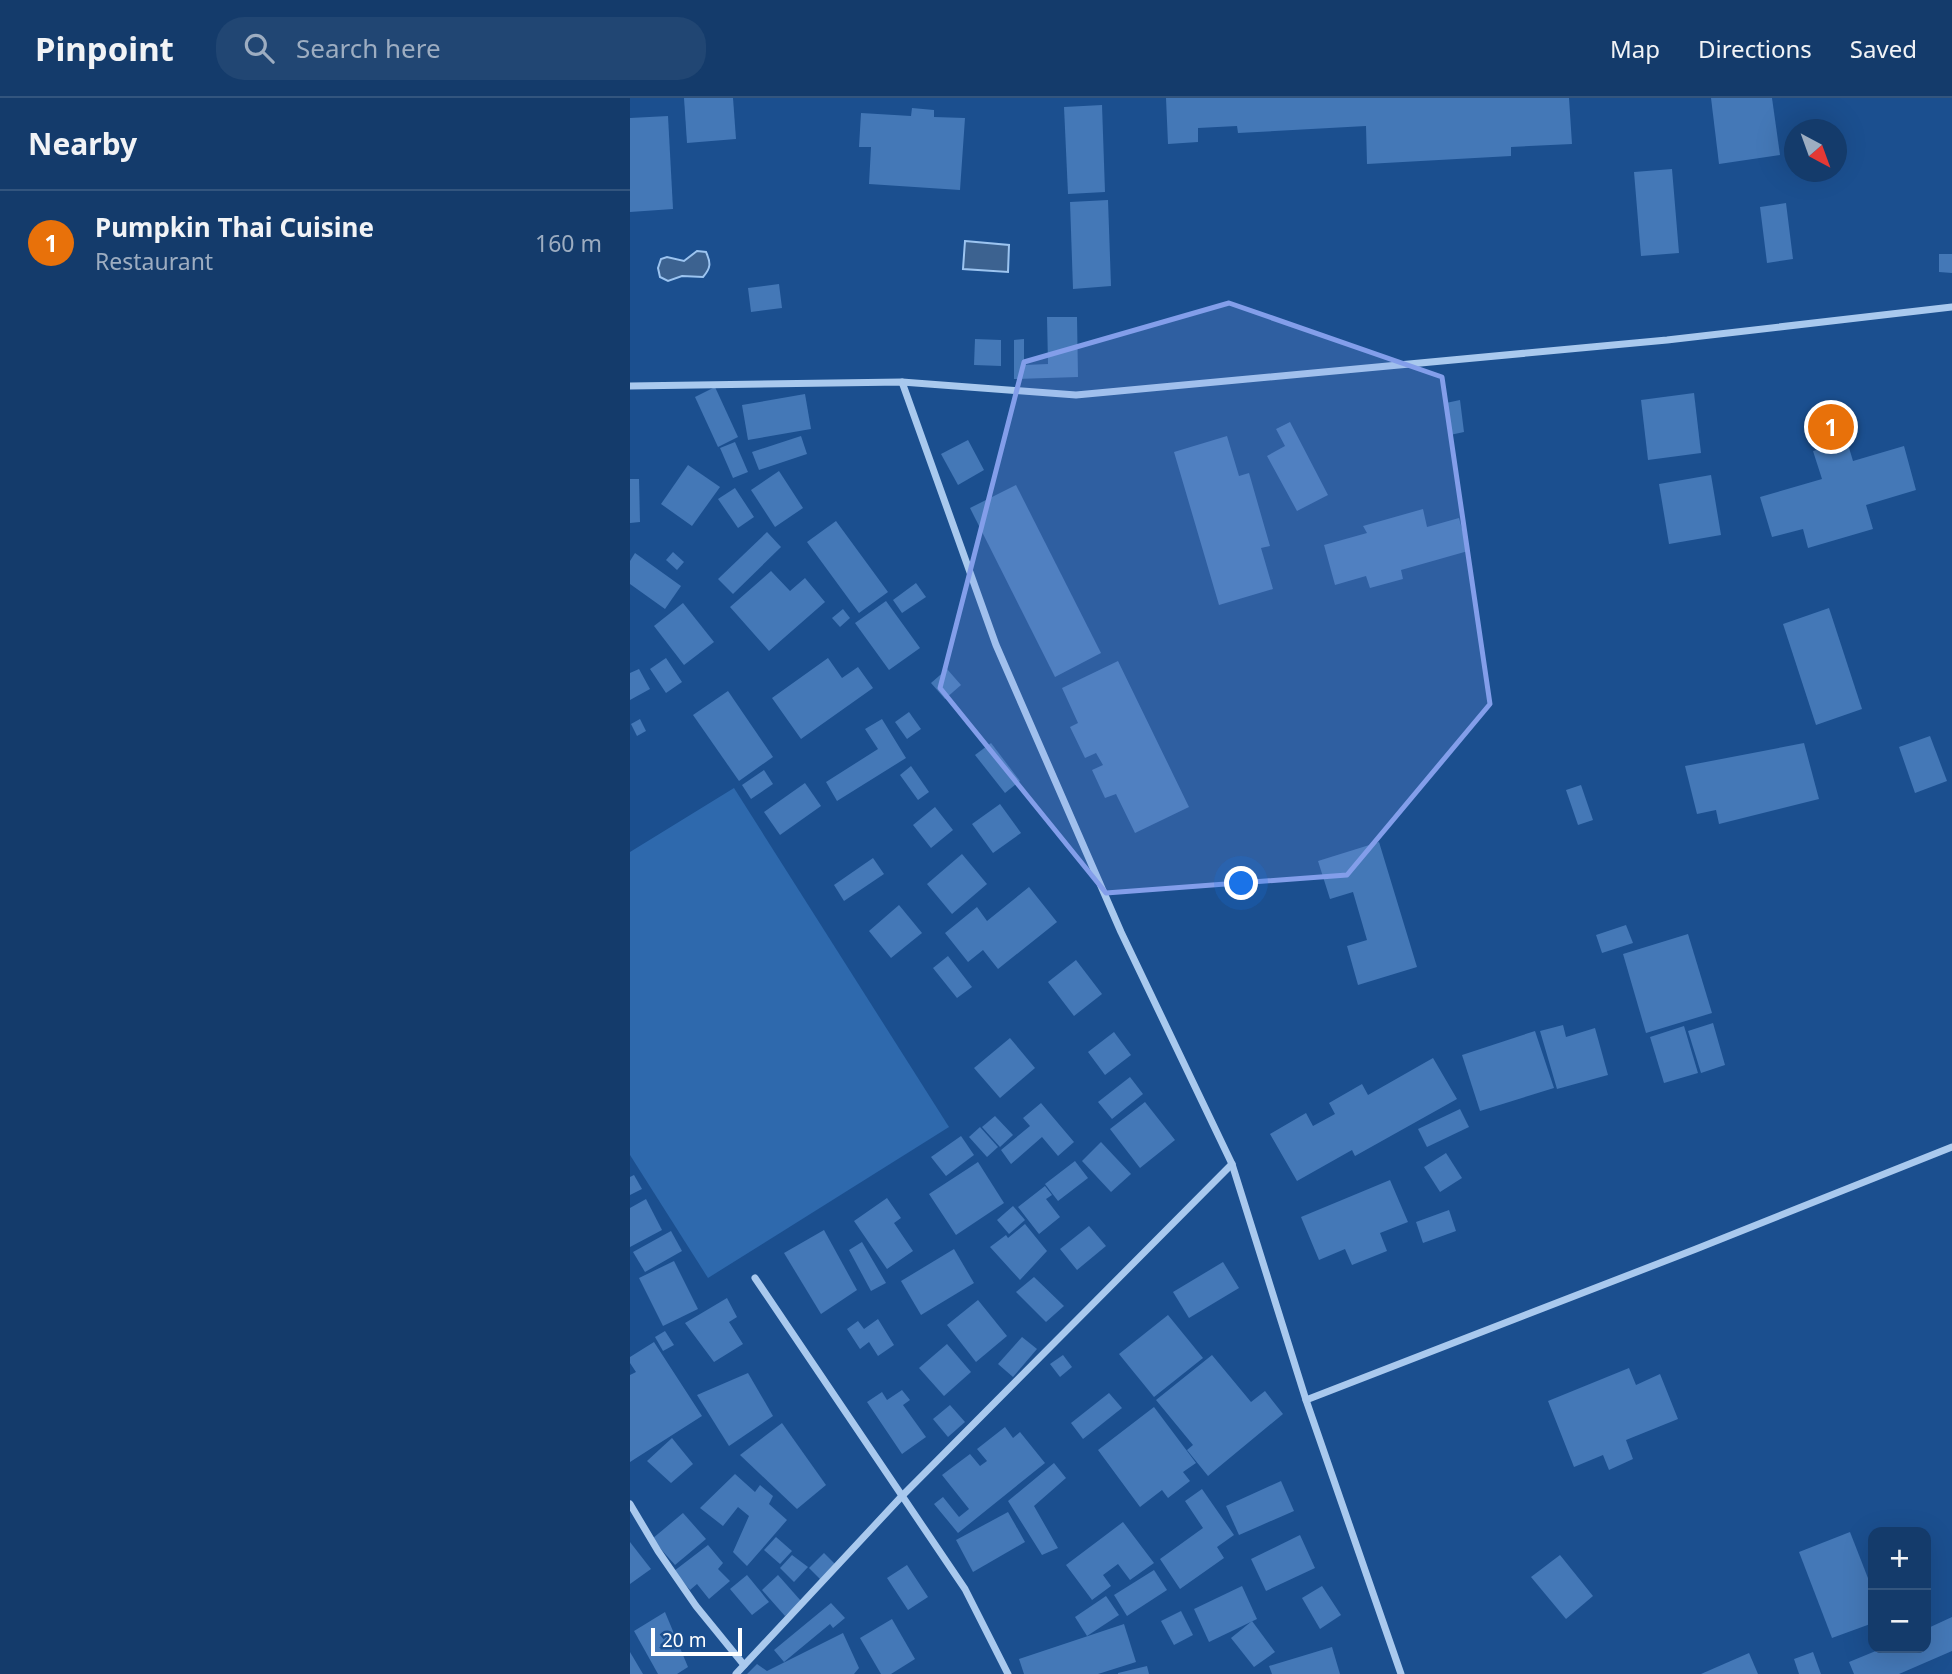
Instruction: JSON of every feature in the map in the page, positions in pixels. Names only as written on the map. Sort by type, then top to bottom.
[{"type":"street","points":[[630,386],[902,382],[1076,395],[1667,340],[1952,307]]},
{"type":"street","points":[[902,382],[996,645],[1121,932],[1233,1164],[1306,1400],[1401,1674]]},
{"type":"street","points":[[1306,1400],[1952,1147]]},
{"type":"street","points":[[736,1674],[902,1496],[1233,1164]]},
{"type":"street","points":[[755,1278],[965,1589],[1008,1674]]},
{"type":"street","points":[[630,1504],[689,1595],[744,1665]]},
{"type":"highlighted area","points":[[1229,303],[1442,377],[1490,704],[1347,875],[1106,893],[940,688],[1024,362]]},
{"type":"shaded area","points":[[965,241],[1009,245],[1008,272],[963,269]]},
{"type":"shaded area","points":[[697,251],[706,252],[709,259],[709,268],[703,277],[682,276],[668,281],[660,277],[658,268],[661,259],[667,257],[684,261]]},
{"type":"shaded area","points":[[734,788],[949,1127],[708,1278],[630,1155],[630,852]]},
{"type":"building","points":[[684,98],[733,98],[736,139],[687,143]]},
{"type":"building","points":[[1166,98],[1569,98],[1572,144],[1511,147],[1511,156],[1367,164],[1366,126],[1238,133],[1237,126],[1198,128],[1198,142],[1168,144]]},
{"type":"building","points":[[1711,98],[1772,98],[1780,155],[1719,164]]},
{"type":"building","points":[[1102,105],[1105,192],[1068,194],[1064,107]]},
{"type":"building","points":[[912,108],[934,110],[934,117],[965,118],[960,190],[869,184],[871,147],[859,147],[861,113],[911,116]]},
{"type":"building","points":[[668,116],[673,209],[630,212],[630,118]]},
{"type":"building","points":[[1672,169],[1679,253],[1641,256],[1634,172]]},
{"type":"building","points":[[1108,200],[1111,286],[1073,289],[1070,202]]},
{"type":"building","points":[[1786,203],[1793,259],[1767,263],[1760,207]]},
{"type":"building","points":[[1939,254],[1952,254],[1952,273],[1939,272]]},
{"type":"building","points":[[779,284],[782,308],[751,312],[748,288]]},
{"type":"building","points":[[1047,317],[1077,317],[1078,377],[1014,379],[1014,340],[1024,339],[1024,365],[1048,364]]},
{"type":"building","points":[[975,339],[1001,340],[1001,366],[974,365]]},
{"type":"building","points":[[715,387],[738,437],[718,447],[695,397]]},
{"type":"building","points":[[1694,393],[1701,453],[1648,460],[1641,400]]},
{"type":"building","points":[[805,394],[811,429],[748,440],[742,405]]},
{"type":"building","points":[[1460,400],[1464,432],[1450,435],[1446,403]]},
{"type":"building","points":[[1290,422],[1328,495],[1297,511],[1267,456],[1285,446],[1276,429]]},
{"type":"building","points":[[801,436],[807,454],[759,470],[752,452]]},
{"type":"building","points":[[1227,436],[1239,476],[1249,473],[1270,546],[1261,548],[1273,589],[1219,605],[1174,452]]},
{"type":"building","points":[[968,440],[984,470],[958,485],[941,454]]},
{"type":"building","points":[[1847,441],[1853,461],[1904,446],[1916,490],[1866,505],[1873,529],[1808,548],[1803,529],[1772,537],[1760,497],[1822,479],[1813,451]]},
{"type":"building","points":[[735,442],[748,472],[733,478],[720,448]]},
{"type":"building","points":[[688,465],[720,487],[692,526],[661,504]]},
{"type":"building","points":[[779,471],[803,508],[775,527],[751,490]]},
{"type":"building","points":[[1711,475],[1721,535],[1669,544],[1659,484]]},
{"type":"building","points":[[630,479],[639,479],[640,522],[630,523]]},
{"type":"building","points":[[1016,485],[1101,653],[1055,677],[970,508]]},
{"type":"building","points":[[735,488],[754,517],[738,528],[718,499]]},
{"type":"building","points":[[1423,509],[1427,527],[1459,518],[1468,551],[1401,570],[1403,579],[1370,588],[1366,576],[1335,585],[1324,545],[1367,533],[1363,526]]},
{"type":"building","points":[[836,521],[888,592],[859,613],[807,542]]},
{"type":"building","points":[[767,532],[781,547],[733,594],[718,579]]},
{"type":"building","points":[[673,552],[684,562],[677,570],[666,560]]},
{"type":"building","points":[[635,553],[681,586],[665,609],[630,584],[630,561]]},
{"type":"building","points":[[771,571],[790,591],[805,578],[825,602],[769,651],[730,607]]},
{"type":"building","points":[[916,583],[926,597],[902,613],[893,600]]},
{"type":"building","points":[[886,601],[920,648],[889,670],[855,623]]},
{"type":"building","points":[[683,603],[714,642],[684,665],[654,626]]},
{"type":"building","points":[[1829,608],[1862,709],[1816,725],[1783,624]]},
{"type":"building","points":[[843,609],[850,618],[840,627],[832,618]]},
{"type":"building","points":[[666,658],[682,682],[666,693],[650,669]]},
{"type":"building","points":[[828,658],[842,678],[858,667],[873,688],[801,739],[772,698]]},
{"type":"building","points":[[1118,661],[1189,807],[1135,833],[1116,794],[1105,798],[1092,770],[1103,765],[1096,753],[1085,758],[1070,727],[1078,723],[1062,688]]},
{"type":"building","points":[[639,669],[650,689],[630,700],[630,673]]},
{"type":"building","points":[[947,669],[961,685],[945,699],[931,683]]},
{"type":"building","points":[[728,691],[773,757],[739,781],[693,715]]},
{"type":"building","points":[[909,712],[921,729],[907,739],[895,722]]},
{"type":"building","points":[[640,719],[646,731],[637,736],[631,724]]},
{"type":"building","points":[[882,719],[906,758],[837,801],[826,782],[878,749],[865,729]]},
{"type":"building","points":[[1930,736],[1947,781],[1915,793],[1899,747]]},
{"type":"building","points":[[991,743],[1020,781],[1005,793],[975,755]]},
{"type":"building","points":[[1804,743],[1819,799],[1719,824],[1716,810],[1697,814],[1685,766]]},
{"type":"building","points":[[911,766],[929,792],[918,800],[900,775]]},
{"type":"building","points":[[764,770],[773,784],[751,799],[742,785]]},
{"type":"building","points":[[805,783],[821,806],[780,835],[764,812]]},
{"type":"building","points":[[1581,785],[1593,820],[1578,825],[1566,790]]},
{"type":"building","points":[[1000,804],[1021,833],[993,853],[972,824]]},
{"type":"building","points":[[935,807],[953,830],[931,848],[913,825]]},
{"type":"building","points":[[1379,842],[1417,967],[1358,985],[1347,946],[1367,940],[1353,892],[1330,899],[1318,861]]},
{"type":"building","points":[[962,854],[987,884],[952,914],[927,884]]},
{"type":"building","points":[[873,858],[884,874],[844,901],[834,885]]},
{"type":"building","points":[[1029,887],[1057,922],[998,969],[983,950],[968,962],[945,933],[977,907],[987,921]]},
{"type":"building","points":[[899,905],[922,933],[891,958],[869,931]]},
{"type":"building","points":[[1626,925],[1633,943],[1602,953],[1596,935]]},
{"type":"building","points":[[1688,934],[1712,1013],[1646,1033],[1623,954]]},
{"type":"building","points":[[948,956],[972,987],[957,998],[933,968]]},
{"type":"building","points":[[1076,960],[1102,994],[1074,1016],[1048,982]]},
{"type":"building","points":[[1713,1023],[1725,1065],[1701,1073],[1688,1031]]},
{"type":"building","points":[[1563,1025],[1566,1037],[1595,1028],[1608,1075],[1557,1089],[1540,1031]]},
{"type":"building","points":[[1684,1026],[1698,1073],[1664,1083],[1650,1037]]},
{"type":"building","points":[[1535,1031],[1554,1088],[1480,1111],[1462,1055]]},
{"type":"building","points":[[1114,1032],[1131,1055],[1105,1075],[1088,1052]]},
{"type":"building","points":[[1010,1038],[1035,1068],[1000,1098],[974,1068]]},
{"type":"building","points":[[1433,1058],[1457,1099],[1355,1156],[1352,1150],[1297,1181],[1270,1134],[1306,1113],[1313,1126],[1335,1114],[1329,1103],[1362,1084],[1368,1095]]},
{"type":"building","points":[[1130,1077],[1143,1094],[1112,1119],[1098,1102]]},
{"type":"building","points":[[1145,1102],[1175,1140],[1140,1168],[1110,1129]]},
{"type":"building","points":[[1041,1103],[1074,1142],[1058,1156],[1042,1137],[1011,1164],[1001,1150],[1030,1126],[1023,1118]]},
{"type":"building","points":[[1460,1109],[1469,1127],[1427,1147],[1418,1129]]},
{"type":"building","points":[[995,1116],[1013,1135],[1000,1147],[982,1127]]},
{"type":"building","points":[[980,1127],[998,1147],[987,1157],[969,1137]]},
{"type":"building","points":[[961,1136],[974,1155],[946,1176],[931,1157]]},
{"type":"building","points":[[1101,1142],[1131,1174],[1111,1192],[1082,1161]]},
{"type":"building","points":[[1446,1153],[1462,1178],[1440,1192],[1424,1167]]},
{"type":"building","points":[[1075,1161],[1088,1178],[1058,1201],[1045,1184]]},
{"type":"building","points":[[978,1162],[1004,1203],[956,1235],[929,1194]]},
{"type":"building","points":[[634,1175],[642,1189],[630,1195],[630,1177]]},
{"type":"building","points":[[1390,1180],[1408,1222],[1380,1233],[1387,1251],[1352,1265],[1345,1249],[1319,1260],[1301,1217]]},
{"type":"building","points":[[1045,1186],[1052,1195],[1046,1199],[1060,1217],[1039,1234],[1018,1207]]},
{"type":"building","points":[[887,1198],[901,1218],[894,1223],[913,1251],[887,1269],[854,1221]]},
{"type":"building","points":[[646,1199],[662,1230],[630,1247],[630,1208]]},
{"type":"building","points":[[1013,1206],[1025,1220],[1009,1234],[997,1220]]},
{"type":"building","points":[[1449,1210],[1456,1231],[1423,1243],[1416,1222]]},
{"type":"building","points":[[1025,1224],[1047,1251],[1020,1280],[990,1247],[1006,1235],[1008,1238]]},
{"type":"building","points":[[1089,1226],[1106,1246],[1077,1270],[1060,1249]]},
{"type":"building","points":[[824,1230],[857,1290],[821,1314],[784,1253]]},
{"type":"building","points":[[671,1231],[682,1251],[645,1272],[633,1252]]},
{"type":"building","points":[[862,1242],[886,1283],[871,1291],[849,1250]]},
{"type":"building","points":[[954,1249],[974,1283],[921,1315],[901,1281]]},
{"type":"building","points":[[674,1261],[698,1309],[663,1326],[639,1278]]},
{"type":"building","points":[[1223,1262],[1239,1288],[1189,1318],[1173,1292]]},
{"type":"building","points":[[1034,1277],[1064,1306],[1046,1322],[1016,1292]]},
{"type":"building","points":[[727,1298],[737,1317],[729,1322],[743,1344],[714,1362],[685,1323]]},
{"type":"building","points":[[978,1300],[1007,1336],[976,1362],[947,1325]]},
{"type":"building","points":[[1168,1315],[1203,1358],[1154,1397],[1119,1354]]},
{"type":"building","points":[[878,1319],[894,1345],[878,1356],[869,1342],[860,1349],[847,1329],[858,1321],[864,1329]]},
{"type":"building","points":[[665,1331],[674,1345],[663,1351],[655,1337]]},
{"type":"building","points":[[1022,1337],[1037,1349],[1013,1377],[998,1364]]},
{"type":"building","points":[[654,1342],[702,1416],[630,1462],[630,1375],[636,1372],[630,1363],[630,1357]]},
{"type":"building","points":[[947,1344],[971,1372],[944,1396],[919,1368]]},
{"type":"building","points":[[1063,1355],[1072,1367],[1060,1377],[1050,1364]]},
{"type":"building","points":[[1212,1355],[1251,1402],[1265,1391],[1283,1414],[1208,1476],[1187,1450],[1193,1445],[1156,1400]]},
{"type":"building","points":[[1629,1368],[1636,1385],[1660,1374],[1678,1419],[1626,1440],[1633,1459],[1609,1470],[1603,1455],[1574,1467],[1548,1401]]},
{"type":"building","points":[[748,1373],[773,1416],[729,1446],[697,1395]]},
{"type":"building","points":[[902,1390],[910,1400],[903,1405],[926,1437],[902,1454],[867,1402],[882,1392],[887,1400]]},
{"type":"building","points":[[1109,1393],[1122,1408],[1083,1439],[1071,1423]]},
{"type":"building","points":[[950,1405],[965,1422],[948,1437],[933,1419]]},
{"type":"building","points":[[1154,1407],[1196,1463],[1183,1472],[1190,1481],[1168,1498],[1162,1490],[1140,1507],[1098,1450]]},
{"type":"building","points":[[782,1423],[826,1485],[797,1509],[740,1455]]},
{"type":"building","points":[[1005,1427],[1013,1438],[1020,1432],[1045,1463],[958,1533],[934,1504],[943,1497],[959,1517],[969,1509],[942,1475],[970,1454],[980,1466],[987,1461],[977,1449]]},
{"type":"building","points":[[672,1438],[693,1464],[671,1483],[647,1461]]},
{"type":"building","points":[[1054,1463],[1066,1478],[1034,1506],[1058,1548],[1042,1555],[1008,1501]]},
{"type":"building","points":[[735,1474],[755,1492],[760,1485],[773,1496],[769,1504],[787,1520],[747,1566],[733,1552],[749,1516],[738,1507],[723,1526],[700,1508]]},
{"type":"building","points":[[1281,1481],[1294,1511],[1239,1535],[1226,1506]]},
{"type":"building","points":[[1202,1489],[1234,1535],[1217,1547],[1224,1558],[1180,1589],[1160,1559],[1203,1528],[1185,1501]]},
{"type":"building","points":[[1008,1512],[1025,1542],[973,1572],[956,1540]]},
{"type":"building","points":[[683,1513],[706,1539],[675,1565],[652,1539]]},
{"type":"building","points":[[1123,1522],[1154,1563],[1130,1580],[1118,1564],[1103,1575],[1111,1586],[1092,1600],[1066,1565]]},
{"type":"building","points":[[1850,1532],[1868,1578],[1868,1625],[1832,1638],[1799,1552]]},
{"type":"building","points":[[1300,1535],[1315,1568],[1266,1591],[1251,1559]]},
{"type":"building","points":[[776,1537],[792,1551],[780,1564],[764,1550]]},
{"type":"building","points":[[630,1542],[651,1569],[630,1584]]},
{"type":"building","points":[[708,1545],[723,1563],[718,1569],[730,1581],[709,1599],[697,1584],[690,1590],[674,1571]]},
{"type":"building","points":[[824,1553],[836,1565],[822,1581],[809,1568]]},
{"type":"building","points":[[792,1555],[808,1567],[794,1582],[780,1568]]},
{"type":"building","points":[[1560,1555],[1593,1596],[1566,1619],[1531,1577]]},
{"type":"building","points":[[907,1565],[928,1597],[908,1610],[887,1578]]},
{"type":"building","points":[[1154,1570],[1167,1590],[1127,1616],[1114,1595]]},
{"type":"building","points":[[747,1575],[769,1602],[752,1615],[730,1589]]},
{"type":"building","points":[[778,1575],[801,1601],[785,1616],[762,1590]]},
{"type":"building","points":[[1242,1586],[1257,1619],[1209,1642],[1194,1609]]},
{"type":"building","points":[[1322,1586],[1341,1615],[1320,1629],[1302,1598]]},
{"type":"building","points":[[1106,1596],[1119,1615],[1087,1636],[1075,1617]]},
{"type":"building","points":[[831,1603],[845,1618],[833,1628],[830,1624],[784,1662],[774,1650]]},
{"type":"building","points":[[1181,1611],[1193,1635],[1174,1645],[1161,1621]]},
{"type":"building","points":[[665,1612],[688,1667],[677,1674],[658,1674],[634,1631]]},
{"type":"building","points":[[1952,1617],[1952,1651],[1899,1674],[1854,1674],[1849,1662],[1871,1653],[1931,1653],[1931,1627]]},
{"type":"building","points":[[892,1619],[915,1659],[891,1674],[881,1674],[860,1638]]},
{"type":"building","points":[[1252,1621],[1275,1652],[1254,1667],[1231,1638]]},
{"type":"building","points":[[1124,1624],[1136,1662],[1098,1674],[1024,1674],[1019,1659]]},
{"type":"building","points":[[843,1633],[859,1668],[854,1674],[747,1674],[757,1664],[767,1671]]},
{"type":"building","points":[[1332,1647],[1340,1674],[1272,1674],[1269,1666]]},
{"type":"building","points":[[630,1652],[643,1674],[630,1674]]},
{"type":"building","points":[[1813,1652],[1821,1674],[1799,1674],[1794,1659]]},
{"type":"building","points":[[1749,1653],[1758,1674],[1701,1674]]},
{"type":"building","points":[[1147,1666],[1149,1674],[1118,1674],[1118,1673]]},
{"type":"place","name":"Pumpkin Thai Cuisine","points":[[1831,427]]}]
